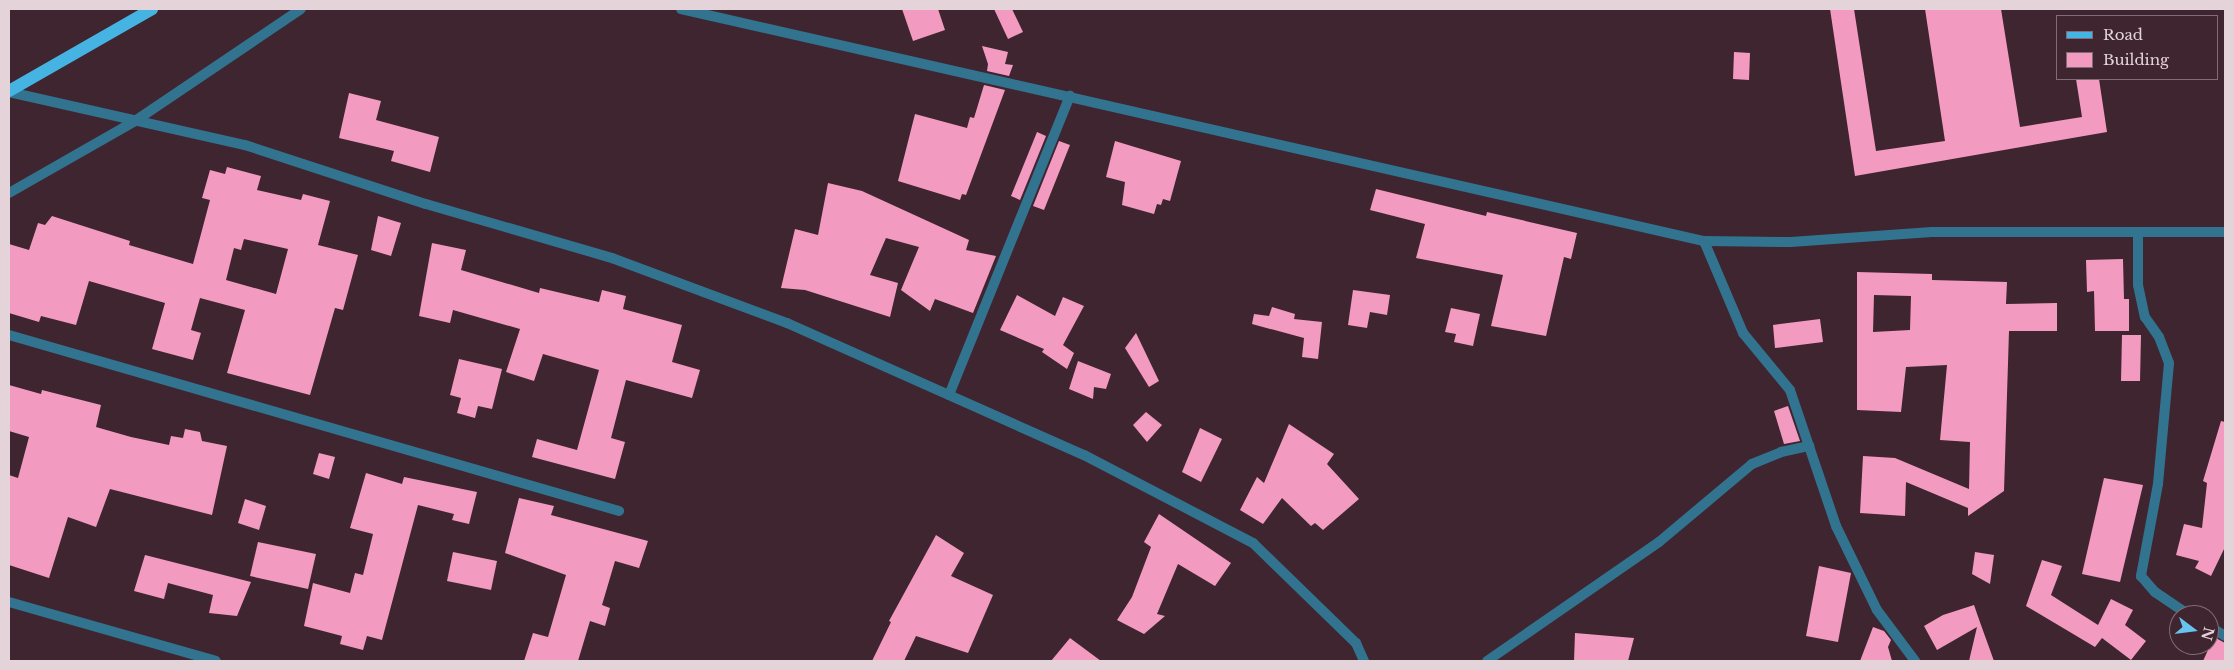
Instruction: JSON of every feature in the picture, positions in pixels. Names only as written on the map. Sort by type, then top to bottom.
[{"type":"main road","points":[[9,92],[152,9]]},
{"type":"street","points":[[9,192],[135,121],[301,9]]},
{"type":"street","points":[[681,9],[1704,241],[1791,242],[1932,232],[2225,232]]},
{"type":"street","points":[[9,92],[245,145],[426,204],[612,258],[787,323],[1084,455],[1253,542],[1356,643],[1364,661]]},
{"type":"street","points":[[949,395],[1070,96]]},
{"type":"street","points":[[2138,232],[2138,285],[2145,318],[2159,337],[2169,362],[2158,484],[2141,576],[2155,592],[2174,605]]},
{"type":"street","points":[[1704,241],[1743,333],[1790,390],[1836,526],[1877,610],[1916,661]]},
{"type":"street","points":[[9,335],[619,511]]},
{"type":"street","points":[[1487,661],[1659,542],[1752,464],[1781,452],[1809,446]]},
{"type":"street","points":[[9,602],[216,661]]},
{"type":"building","points":[[902,9],[938,9],[945,30],[913,41]]},
{"type":"building","points":[[994,9],[1012,9],[1023,32],[1008,39]]},
{"type":"building","points":[[1830,9],[1854,9],[1876,151],[1945,141],[1925,9],[2001,9],[2020,127],[2082,117],[2076,80],[2099,80],[2107,132],[1855,176]]},
{"type":"building","points":[[982,46],[1008,52],[1005,64],[1013,65],[1009,76],[987,71],[988,64]]},
{"type":"building","points":[[1734,52],[1750,53],[1749,80],[1733,79]]},
{"type":"building","points":[[984,85],[1005,90],[966,195],[962,194],[960,200],[898,181],[915,114],[967,128],[970,117],[974,118]]},
{"type":"building","points":[[349,93],[381,101],[376,120],[439,137],[430,172],[391,161],[394,151],[339,138]]},
{"type":"building","points":[[1037,132],[1046,136],[1020,200],[1011,196]]},
{"type":"building","points":[[1059,141],[1070,145],[1044,210],[1033,206]]},
{"type":"building","points":[[1115,141],[1181,161],[1170,201],[1163,199],[1161,205],[1157,204],[1154,214],[1122,205],[1125,182],[1106,177]]},
{"type":"building","points":[[227,167],[261,176],[257,190],[301,200],[303,194],[330,201],[318,245],[358,255],[343,310],[335,308],[310,395],[227,373],[245,310],[200,298],[191,330],[201,333],[193,360],[152,349],[165,303],[89,281],[76,325],[41,316],[39,322],[9,313],[9,244],[29,250],[38,223],[45,225],[52,216],[130,241],[129,245],[193,264],[210,200],[202,198],[210,170],[225,174]],"holes":[[[244,239],[288,249],[276,294],[226,280],[234,248],[241,250]]]},
{"type":"building","points":[[828,183],[862,191],[969,240],[966,250],[996,256],[973,313],[935,299],[930,311],[901,290],[919,247],[886,238],[870,275],[898,283],[890,317],[805,290],[781,288],[795,229],[818,235]]},
{"type":"building","points":[[1376,189],[1486,216],[1487,212],[1577,233],[1571,259],[1564,257],[1546,336],[1491,326],[1503,275],[1416,258],[1425,224],[1370,210]]},
{"type":"building","points":[[378,216],[401,223],[391,256],[371,250]]},
{"type":"building","points":[[432,243],[466,250],[461,270],[539,293],[540,288],[599,302],[602,290],[626,296],[623,309],[682,325],[672,362],[700,370],[692,398],[626,380],[611,438],[625,442],[615,479],[532,457],[537,439],[577,450],[599,370],[543,354],[534,381],[506,372],[520,329],[453,310],[450,323],[419,316]]},
{"type":"building","points":[[2123,259],[2124,299],[2129,299],[2129,331],[2095,331],[2094,291],[2087,292],[2086,260]]},
{"type":"building","points":[[1857,272],[1932,274],[1932,280],[2007,282],[2006,304],[2057,303],[2057,331],[2009,331],[2004,491],[1968,516],[1968,508],[1906,482],[1905,516],[1860,513],[1863,456],[1895,458],[1969,489],[1970,442],[1940,440],[1947,365],[1906,367],[1901,412],[1857,410]],"holes":[[[1874,295],[1911,296],[1910,330],[1873,332]]]},
{"type":"building","points":[[1353,290],[1390,295],[1387,315],[1370,312],[1367,328],[1348,325]]},
{"type":"building","points":[[1017,295],[1055,316],[1063,297],[1084,306],[1063,345],[1074,353],[1067,369],[1042,352],[1044,349],[1000,330]]},
{"type":"building","points":[[1272,307],[1295,314],[1294,319],[1322,322],[1318,359],[1302,357],[1304,338],[1252,324],[1254,314],[1269,316]]},
{"type":"building","points":[[1451,308],[1480,314],[1473,346],[1454,342],[1456,334],[1445,332]]},
{"type":"building","points":[[1820,319],[1823,342],[1775,348],[1773,325]]},
{"type":"building","points":[[1136,333],[1159,381],[1149,387],[1125,348]]},
{"type":"building","points":[[2122,335],[2141,335],[2140,381],[2121,381]]},
{"type":"building","points":[[459,359],[502,369],[492,409],[478,406],[475,418],[457,413],[461,398],[450,395]]},
{"type":"building","points":[[1078,361],[1111,374],[1106,389],[1094,387],[1093,399],[1069,389]]},
{"type":"building","points":[[9,385],[41,394],[42,390],[101,405],[96,427],[131,437],[169,445],[171,436],[183,438],[185,429],[200,432],[202,441],[227,446],[212,515],[110,489],[96,527],[68,517],[49,578],[9,565],[9,475],[18,478],[29,437],[9,431]]},
{"type":"building","points":[[1788,406],[1800,441],[1784,444],[1774,411]]},
{"type":"building","points":[[1146,412],[1162,425],[1147,442],[1133,425]]},
{"type":"building","points":[[2221,421],[2225,422],[2225,547],[2211,576],[2195,568],[2199,561],[2176,555],[2184,524],[2202,528],[2207,483],[2203,481]]},
{"type":"building","points":[[1289,424],[1334,454],[1327,464],[1359,499],[1323,530],[1315,523],[1311,526],[1282,498],[1263,524],[1240,510],[1257,477],[1264,483]]},
{"type":"building","points":[[1200,428],[1222,439],[1201,482],[1182,472]]},
{"type":"building","points":[[319,453],[335,457],[329,479],[313,474]]},
{"type":"building","points":[[366,473],[402,484],[404,477],[477,492],[469,524],[452,520],[454,514],[418,505],[382,640],[367,636],[363,650],[340,644],[342,636],[304,626],[313,583],[350,593],[355,573],[363,575],[373,534],[350,528]]},
{"type":"building","points":[[2104,478],[2143,485],[2120,582],[2082,574]]},
{"type":"building","points":[[519,498],[554,506],[551,515],[648,541],[639,568],[615,561],[602,605],[610,608],[605,626],[590,621],[578,661],[524,661],[533,633],[548,637],[566,575],[505,553]]},
{"type":"building","points":[[245,499],[266,506],[259,530],[238,523]]},
{"type":"building","points":[[1159,514],[1231,563],[1215,586],[1178,564],[1157,614],[1165,616],[1144,634],[1117,620],[1132,597],[1151,547],[1144,542]]},
{"type":"building","points":[[936,535],[964,553],[951,576],[993,595],[968,653],[916,636],[904,661],[872,661],[891,622],[889,621]]},
{"type":"building","points":[[258,542],[316,554],[308,589],[250,576]]},
{"type":"building","points":[[453,552],[497,561],[491,590],[447,581]]},
{"type":"building","points":[[1975,552],[1994,555],[1990,584],[1972,574]]},
{"type":"building","points":[[145,555],[251,582],[237,616],[209,613],[213,595],[168,583],[164,599],[134,591]]},
{"type":"building","points":[[2042,560],[2062,566],[2051,595],[2098,625],[2111,599],[2133,610],[2125,625],[2146,641],[2131,660],[2102,638],[2095,647],[2026,606]]},
{"type":"building","points":[[1819,566],[1851,573],[1838,642],[1806,636]]},
{"type":"building","points":[[1974,605],[1994,661],[1969,661],[1977,627],[1937,650],[1924,626],[1943,615]]},
{"type":"building","points":[[1873,627],[1884,631],[1891,640],[1888,647],[1892,661],[1860,661]]},
{"type":"building","points":[[1575,633],[1634,638],[1628,661],[1574,661]]},
{"type":"building","points":[[1070,638],[1101,661],[1051,661]]},
{"type":"building","points":[[2219,640],[2225,643],[2225,661],[2203,661],[2206,655],[2219,655]]}]
